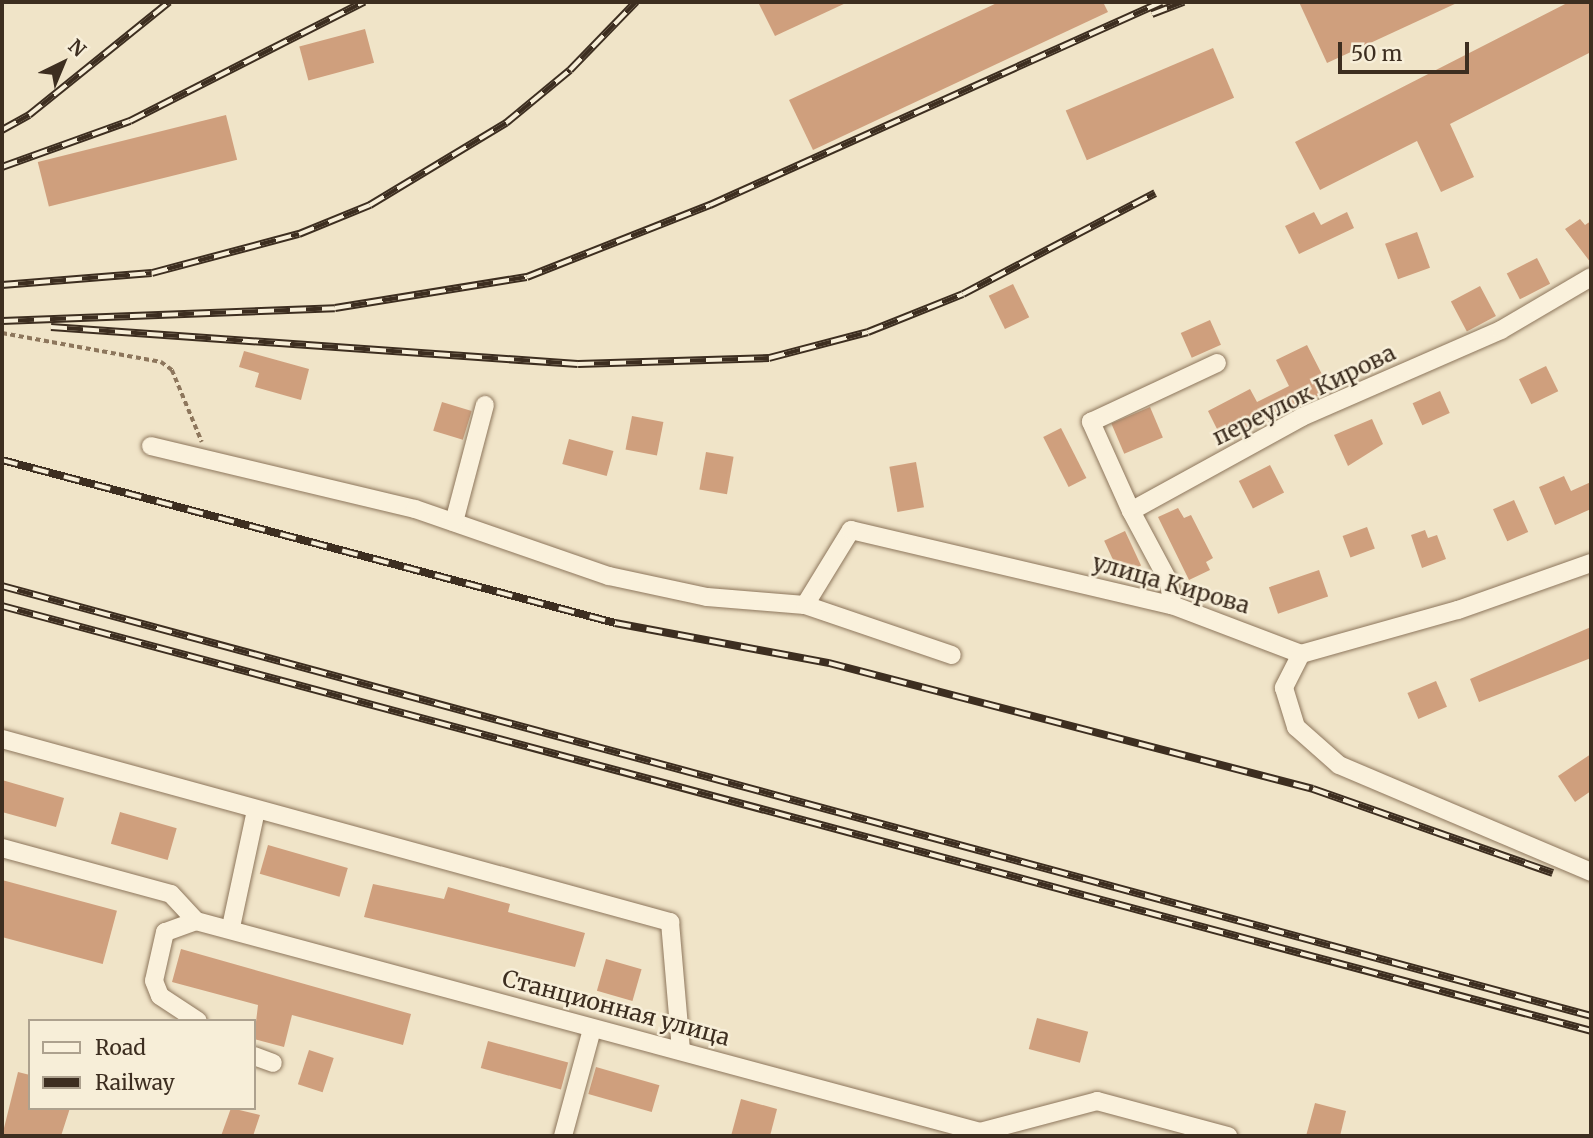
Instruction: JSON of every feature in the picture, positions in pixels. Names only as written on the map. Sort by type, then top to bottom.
[{"type":"street","name":"переулок Кирова","points":[[1131,510],[1302,417],[1502,330],[1591,277]]},
{"type":"street","points":[[1172,605],[1169,582],[1131,510],[1091,422],[1217,363]]},
{"type":"street","points":[[453,522],[485,405]]},
{"type":"street","points":[[151,446],[453,522],[609,576],[707,597],[805,605],[952,654]]},
{"type":"street","name":"улица Кирова","points":[[805,605],[852,530],[1172,605],[1301,654]]},
{"type":"street","points":[[1591,563],[1458,610],[1301,654],[1284,688],[1296,727],[1339,765],[1591,872]]},
{"type":"street","points":[[2,739],[670,922],[681,1050]]},
{"type":"street","points":[[231,927],[256,810]]},
{"type":"street","points":[[2,848],[171,894],[195,921],[165,932],[153,971],[160,996],[195,1019]]},
{"type":"street","name":"Станционная улица","points":[[195,921],[231,927],[592,1029],[681,1050],[980,1134],[1097,1101],[1228,1136]]},
{"type":"street","points":[[563,1136],[592,1029]]},
{"type":"street","points":[[256,1057],[273,1063]]},
{"type":"path","points":[[2,333],[161,362],[172,370],[210,460]]},
{"type":"building","points":[[758,2],[848,2],[775,36]]},
{"type":"building","points":[[999,2],[1103,2],[1108,12],[813,150],[789,100]]},
{"type":"building","points":[[1299,2],[1459,2],[1327,63]]},
{"type":"building","points":[[1569,2],[1591,2],[1591,52],[1450,124],[1474,177],[1441,192],[1417,141],[1320,190],[1295,142]]},
{"type":"building","points":[[365,29],[374,63],[308,80],[299,47]]},
{"type":"building","points":[[1213,48],[1234,98],[1087,160],[1066,111]]},
{"type":"building","points":[[226,115],[237,160],[49,207],[38,162]]},
{"type":"building","points":[[1314,212],[1321,225],[1347,212],[1354,228],[1299,254],[1285,226]]},
{"type":"building","points":[[1580,219],[1585,225],[1591,221],[1591,263],[1565,229]]},
{"type":"building","points":[[1417,232],[1430,268],[1398,279],[1385,244]]},
{"type":"building","points":[[1537,258],[1550,284],[1520,299],[1507,273]]},
{"type":"building","points":[[1013,284],[1029,317],[1005,329],[989,296]]},
{"type":"building","points":[[1480,286],[1496,316],[1467,332],[1451,301]]},
{"type":"building","points":[[1210,320],[1221,345],[1192,358],[1181,333]]},
{"type":"building","points":[[1307,345],[1330,390],[1223,441],[1208,411],[1250,389],[1257,402],[1289,386],[1276,360]]},
{"type":"building","points":[[244,351],[309,369],[301,400],[255,387],[259,373],[239,367]]},
{"type":"building","points":[[1546,366],[1558,391],[1531,404],[1519,379]]},
{"type":"building","points":[[1440,391],[1450,413],[1422,425],[1413,403]]},
{"type":"building","points":[[442,402],[472,411],[463,440],[433,431]]},
{"type":"building","points":[[1150,407],[1163,437],[1124,454],[1111,423]]},
{"type":"building","points":[[632,416],[663,422],[657,455],[626,449]]},
{"type":"building","points":[[1372,419],[1383,444],[1348,466],[1334,435]]},
{"type":"building","points":[[1061,428],[1086,478],[1069,487],[1043,437]]},
{"type":"building","points":[[569,439],[613,451],[607,476],[562,464]]},
{"type":"building","points":[[706,452],[734,457],[727,494],[699,489]]},
{"type":"building","points":[[916,462],[924,507],[897,512],[889,467]]},
{"type":"building","points":[[1270,465],[1284,493],[1253,509],[1239,481]]},
{"type":"building","points":[[1564,476],[1571,491],[1591,482],[1591,509],[1555,525],[1539,487]]},
{"type":"building","points":[[1514,500],[1528,532],[1507,541],[1493,509]]},
{"type":"building","points":[[1178,508],[1184,518],[1191,515],[1213,558],[1206,562],[1210,570],[1189,580],[1158,517]]},
{"type":"building","points":[[1367,527],[1375,549],[1350,558],[1343,536]]},
{"type":"building","points":[[1425,530],[1428,538],[1437,535],[1446,559],[1422,568],[1411,535]]},
{"type":"building","points":[[1125,531],[1141,565],[1120,575],[1104,541]]},
{"type":"building","points":[[1319,570],[1328,596],[1278,614],[1269,587]]},
{"type":"building","points":[[1591,627],[1591,658],[1479,702],[1470,679]]},
{"type":"building","points":[[1436,681],[1447,707],[1418,719],[1407,693]]},
{"type":"building","points":[[1591,754],[1591,791],[1575,802],[1558,776]]},
{"type":"building","points":[[2,780],[64,798],[56,827],[2,812]]},
{"type":"building","points":[[120,812],[177,828],[168,860],[111,844]]},
{"type":"building","points":[[268,845],[348,868],[340,897],[260,874]]},
{"type":"building","points":[[2,880],[117,911],[103,964],[2,937]]},
{"type":"building","points":[[373,884],[444,899],[448,887],[510,904],[508,912],[585,933],[575,967],[364,917]]},
{"type":"building","points":[[181,949],[411,1014],[403,1045],[292,1015],[284,1047],[256,1040],[258,1005],[172,982]]},
{"type":"building","points":[[606,959],[642,969],[632,1001],[597,991]]},
{"type":"building","points":[[1037,1018],[1088,1032],[1080,1063],[1029,1049]]},
{"type":"building","points":[[488,1041],[568,1062],[561,1090],[481,1068]]},
{"type":"building","points":[[309,1050],[334,1058],[323,1092],[298,1084]]},
{"type":"building","points":[[596,1067],[659,1085],[652,1112],[588,1094]]},
{"type":"building","points":[[18,1072],[28,1074],[28,1110],[69,1110],[61,1136],[2,1136]]},
{"type":"building","points":[[741,1099],[777,1109],[770,1136],[731,1136]]},
{"type":"building","points":[[1315,1103],[1346,1111],[1340,1136],[1306,1136]]},
{"type":"building","points":[[230,1110],[260,1115],[253,1136],[221,1136]]},
{"type":"railway","points":[[2,130],[29,115],[169,2]]},
{"type":"railway","points":[[2,167],[130,121],[364,2]]},
{"type":"railway","points":[[2,285],[152,273],[299,234],[370,205],[506,123],[570,70],[636,2]]},
{"type":"railway","points":[[2,321],[335,308],[527,277],[710,205],[1162,2]]},
{"type":"railway","points":[[1152,14],[1184,2]]},
{"type":"railway","points":[[51,327],[578,364],[769,358],[868,332],[963,294],[1155,193]]},
{"type":"railway","points":[[2,460],[615,623],[829,663],[1313,789],[1553,873]]},
{"type":"railway","points":[[2,586],[1591,1016]]},
{"type":"railway","points":[[2,606],[1591,1031]]}]
